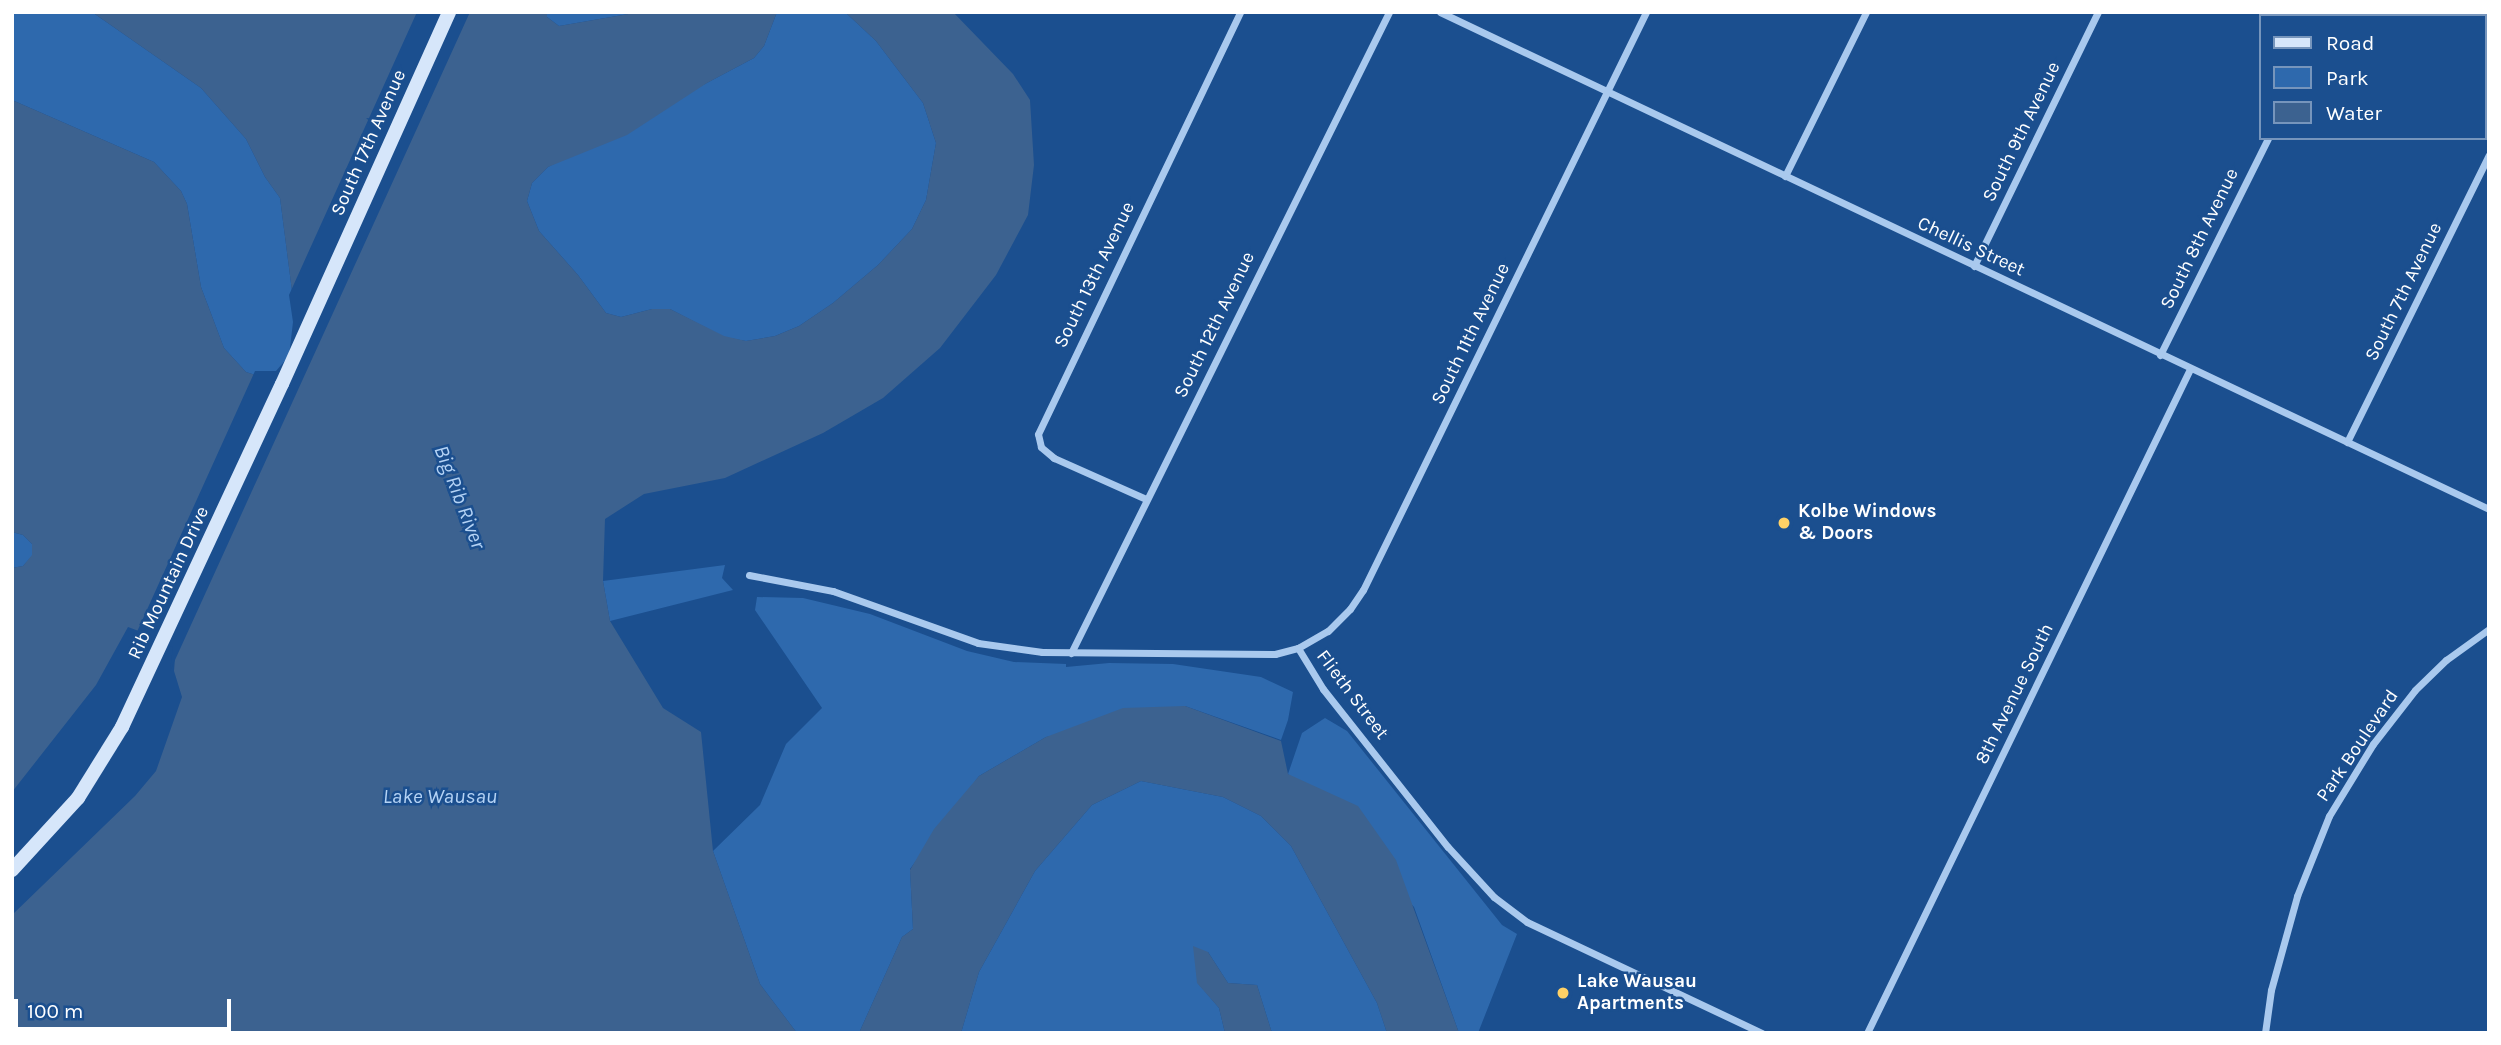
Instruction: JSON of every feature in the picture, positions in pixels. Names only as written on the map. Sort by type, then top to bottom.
[{"type":"main road","name":"South 17th Avenue","points":[[324,289],[449,12]]},
{"type":"main road","name":"Rib Mountain Drive","points":[[12,870],[57,824],[85,788],[112,745],[143,684],[324,289]]},
{"type":"street","name":"South 13th Avenue","points":[[1146,499],[1054,458],[1041,447],[1038,433],[1240,12]]},
{"type":"street","name":"South 12th Avenue","points":[[1071,653],[1389,12]]},
{"type":"street","name":"Chellis Street","points":[[1440,12],[2489,509]]},
{"type":"street","name":"South 11th Avenue","points":[[1298,648],[1328,631],[1350,609],[1363,590],[1646,12]]},
{"type":"street","points":[[1785,176],[1867,12]]},
{"type":"street","name":"South 9th Avenue","points":[[1973,266],[2098,12]]},
{"type":"street","name":"South 8th Avenue","points":[[2160,355],[2267,140]]},
{"type":"street","name":"South 7th Avenue","points":[[2347,442],[2489,155]]},
{"type":"street","name":"8th Avenue South","points":[[1867,1033],[2190,369]]},
{"type":"street","name":"Flieth Street","points":[[749,575],[833,591],[978,643],[1042,652],[1252,655],[1298,648],[1323,689],[1448,847],[1494,898],[1527,922],[1762,1033]]},
{"type":"street","name":"Park Boulevard","points":[[2265,1033],[2271,990],[2297,896],[2329,816],[2373,744],[2416,690],[2446,660],[2489,629]]},
{"type":"green space","points":[[12,12],[92,12],[201,88],[246,139],[265,177],[280,198],[296,322],[292,358],[278,375],[262,377],[246,372],[224,348],[201,287],[187,204],[181,191],[154,162],[12,100]]},
{"type":"green space","points":[[547,12],[640,12],[559,26],[547,17]]},
{"type":"green space","points":[[777,12],[845,12],[876,41],[923,103],[936,143],[926,200],[912,229],[878,265],[833,303],[799,326],[775,336],[746,341],[724,337],[670,309],[652,309],[621,317],[606,313],[578,275],[539,231],[527,201],[532,183],[548,167],[754,58],[764,46]]},
{"type":"green space","points":[[12,532],[23,535],[32,544],[32,556],[23,566],[12,568]]},
{"type":"green space","points":[[725,565],[722,578],[733,590],[610,621],[603,581]]},
{"type":"green space","points":[[757,597],[803,598],[870,614],[967,651],[1014,662],[1066,664],[1066,667],[1109,663],[1173,664],[1261,677],[1293,692],[1288,720],[1281,740],[1185,706],[1046,737],[979,776],[910,869],[913,929],[902,937],[859,1033],[797,1033],[760,984],[713,851],[760,805],[786,744],[822,708],[755,610]]},
{"type":"green space","points":[[1325,718],[1347,731],[1502,925],[1517,934],[1478,1033],[1459,1033],[1414,907],[1288,774],[1302,733]]},
{"type":"green space","points":[[1141,781],[1223,797],[1261,816],[1291,846],[1377,1003],[1387,1033],[1272,1033],[1257,985],[1228,983],[1208,952],[1197,982],[1219,1008],[1225,1033],[961,1033],[979,972],[1035,871],[1092,805]]},
{"type":"water","points":[[92,12],[547,12],[547,17],[559,26],[640,12],[777,12],[764,46],[754,58],[707,83],[627,135],[548,167],[532,183],[527,201],[539,231],[578,275],[606,313],[621,317],[652,309],[670,309],[724,336],[746,341],[775,336],[799,326],[833,303],[878,265],[912,229],[926,200],[936,143],[923,103],[876,41],[845,12],[953,12],[1013,74],[1030,100],[1034,165],[1028,215],[996,275],[940,348],[883,398],[823,433],[725,478],[644,494],[605,519],[603,581],[610,621],[663,708],[701,732],[713,851],[760,984],[797,1033],[12,1033],[12,915],[135,796],[156,771],[182,697],[174,671],[176,645],[128,627],[96,685],[12,792],[12,568],[23,566],[32,555],[32,544],[23,535],[12,532],[12,100],[154,162],[181,191],[187,204],[201,287],[224,348],[246,372],[262,377],[278,374],[292,358],[296,322],[280,198],[265,177],[246,139],[201,88]]},
{"type":"water","points":[[1185,706],[1281,741],[1288,774],[1358,806],[1396,860],[1459,1033],[1387,1033],[1377,1003],[1291,846],[1261,816],[1223,797],[1141,781],[1092,805],[1035,871],[979,972],[961,1033],[859,1033],[902,937],[913,929],[910,870],[934,829],[979,776],[1046,737],[1123,708]]},
{"type":"water","points":[[1193,946],[1208,952],[1228,983],[1257,985],[1272,1033],[1225,1033],[1219,1008],[1197,983]]},
{"type":"pier","points":[[417,12],[470,12],[170,671],[173,647],[136,634],[255,371],[276,371],[289,356],[293,322],[289,295]]},
{"type":"place","name":"Kolbe Windows & Doors","points":[[1784,523]]},
{"type":"place","name":"Lake Wausau Apartments","points":[[1563,993]]},
{"type":"water label","name":"Big Rib River","points":[[460,497]]},
{"type":"water label","name":"Lake Wausau","points":[[440,796]]}]
